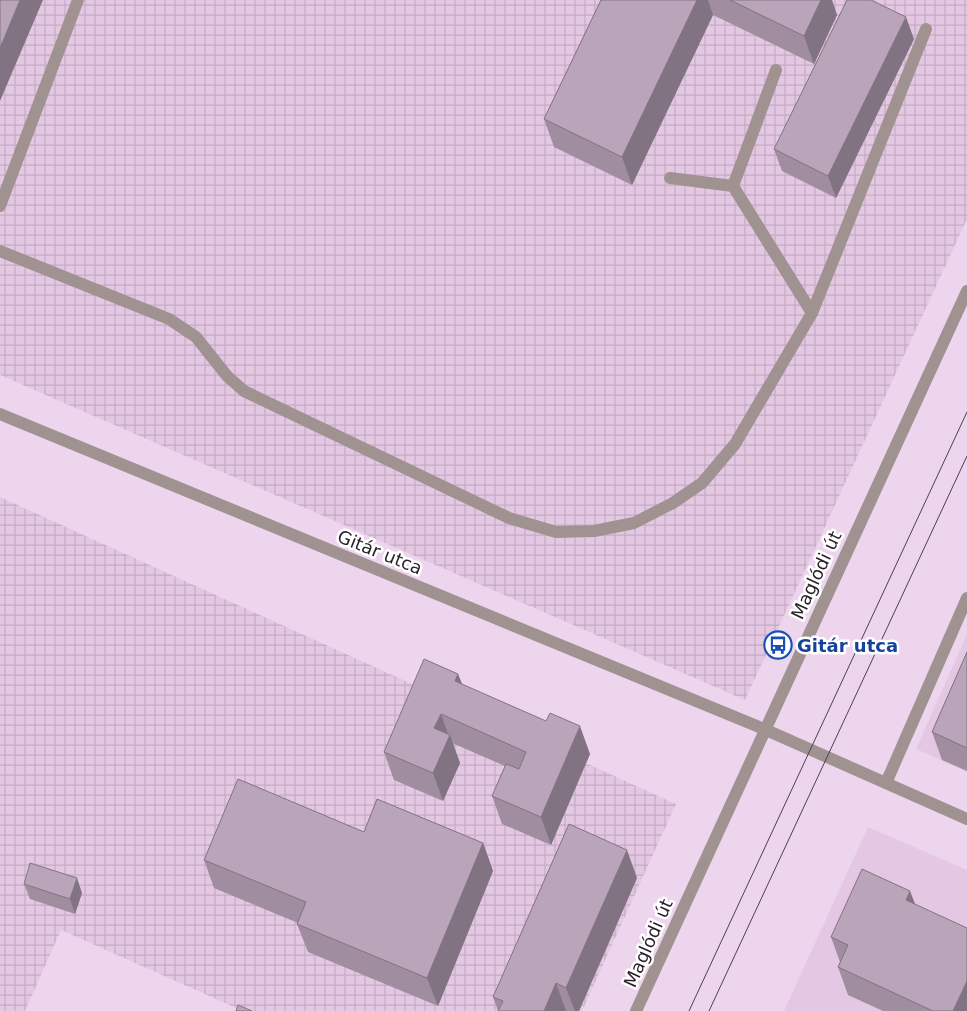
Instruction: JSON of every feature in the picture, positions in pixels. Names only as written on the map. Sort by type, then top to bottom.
[{"type":"street","points":[[0,206],[78,0]]},
{"type":"street","points":[[0,251],[169,319],[196,337],[227,376],[244,391],[509,518],[556,532],[594,531],[634,523],[674,503],[702,484],[735,444],[812,313],[926,29]]},
{"type":"street","points":[[733,186],[776,70]]},
{"type":"street","points":[[670,178],[733,186]]},
{"type":"street","points":[[733,186],[812,313]]},
{"type":"street","name":"Maglódi út","points":[[636,1011],[967,291]]},
{"type":"street","name":"Gitár utca","points":[[0,414],[764,729],[967,819]]},
{"type":"street","points":[[886,783],[967,598]]},
{"type":"shaded area","points":[[0,0],[967,0],[967,219],[745,700],[0,375]]},
{"type":"shaded area","points":[[0,497],[676,804],[582,1011],[243,1011],[61,930],[25,1011],[0,1011]]},
{"type":"shaded area","points":[[967,634],[967,772],[916,749]]},
{"type":"shaded area","points":[[868,827],[967,870],[967,1011],[784,1011]]},
{"type":"building","points":[[0,0],[20,0],[0,48]]},
{"type":"building","points":[[601,0],[697,0],[622,157],[544,119]]},
{"type":"building","points":[[730,0],[821,0],[804,36]]},
{"type":"building","points":[[847,0],[871,0],[906,17],[828,176],[774,149]]},
{"type":"building","points":[[967,652],[967,748],[932,732]]},
{"type":"building","points":[[424,659],[458,674],[455,681],[546,721],[550,713],[580,726],[541,817],[492,796],[506,764],[519,769],[526,752],[441,714],[434,728],[450,735],[433,773],[384,752]]},
{"type":"building","points":[[238,779],[364,832],[377,799],[483,843],[427,978],[297,924],[306,902],[204,860]]},
{"type":"building","points":[[569,824],[627,850],[566,988],[556,983],[544,1011],[498,1011],[503,1001],[493,997]]},
{"type":"building","points":[[30,863],[77,878],[70,899],[24,884]]},
{"type":"building","points":[[862,869],[910,891],[906,900],[967,928],[967,981],[953,1011],[933,1011],[838,967],[848,945],[831,937]]},
{"type":"building","points":[[238,1005],[252,1011],[236,1011]]},
{"type":"tram line","points":[[689,1011],[967,412]]},
{"type":"tram line","points":[[709,1011],[967,456]]},
{"type":"place","name":"Gitár utca","points":[[778,645]]}]
